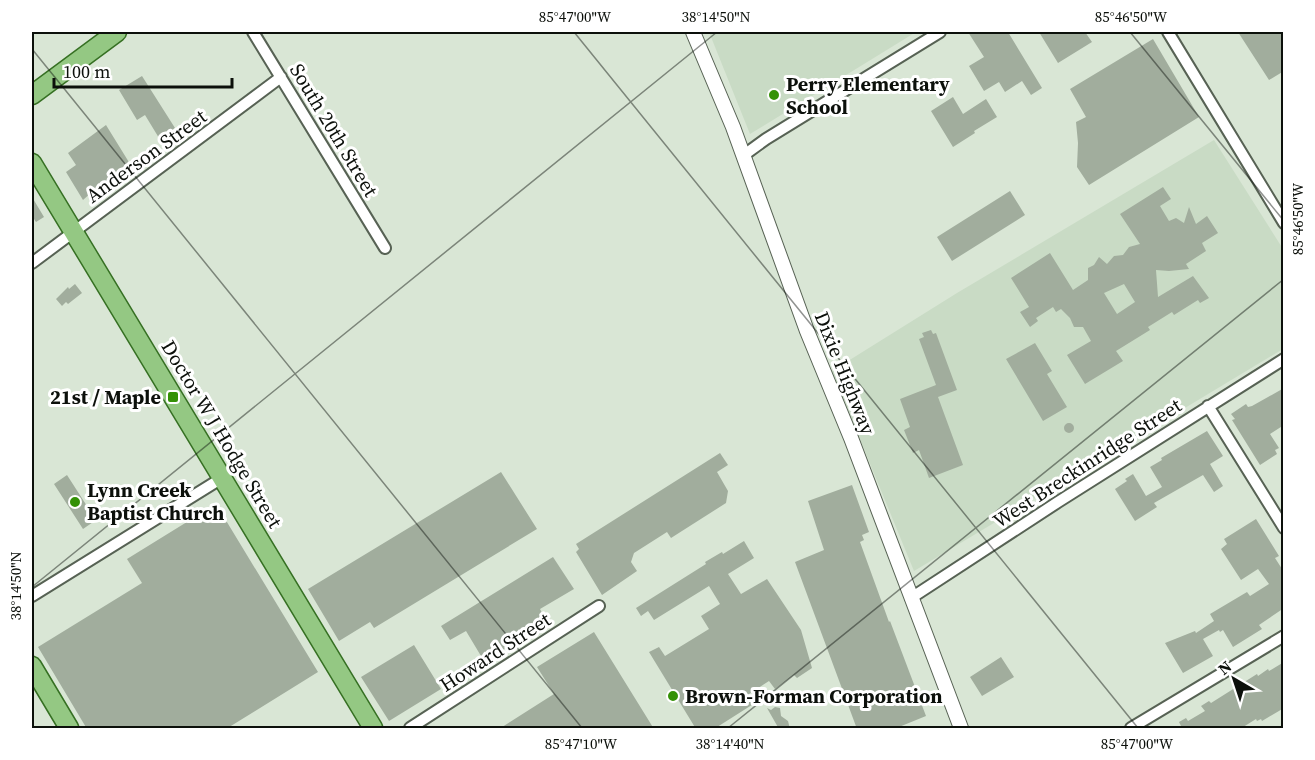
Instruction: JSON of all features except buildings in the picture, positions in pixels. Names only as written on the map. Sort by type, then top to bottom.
[{"type":"main road","points":[[32,95],[117,32]]},
{"type":"main road","name":"Doctor W J Hodge Street","points":[[32,163],[373,729]]},
{"type":"main road","points":[[32,666],[69,729]]},
{"type":"street","name":"South 20th Street","points":[[253,32],[385,248]]},
{"type":"street","name":"Dixie Highway","points":[[693,32],[744,155],[808,333],[851,438],[961,729]]},
{"type":"street","points":[[744,155],[940,32]]},
{"type":"street","points":[[1168,32],[1284,223]]},
{"type":"street","name":"Anderson Street","points":[[32,263],[281,77]]},
{"type":"street","name":"West Breckinridge Street","points":[[911,598],[1284,359]]},
{"type":"street","points":[[1208,406],[1284,528]]},
{"type":"street","points":[[32,597],[222,478]]},
{"type":"street","name":"Howard Street","points":[[410,729],[599,606]]},
{"type":"street","points":[[1131,729],[1284,636]]},
{"type":"shaded area","name":"Perry Elementary School","points":[[709,32],[916,32],[750,134]]},
{"type":"shaded area","points":[[1214,140],[1283,249],[1283,349],[914,571],[832,371],[957,293]]},
{"type":"place","name":"Perry Elementary School","points":[[774,95]]},
{"type":"place","name":"21st / Maple","points":[[173,397]]},
{"type":"place","name":"Lynn Creek Baptist Church","points":[[75,502]]},
{"type":"place","name":"Brown-Forman Corporation","points":[[673,696]]}]
